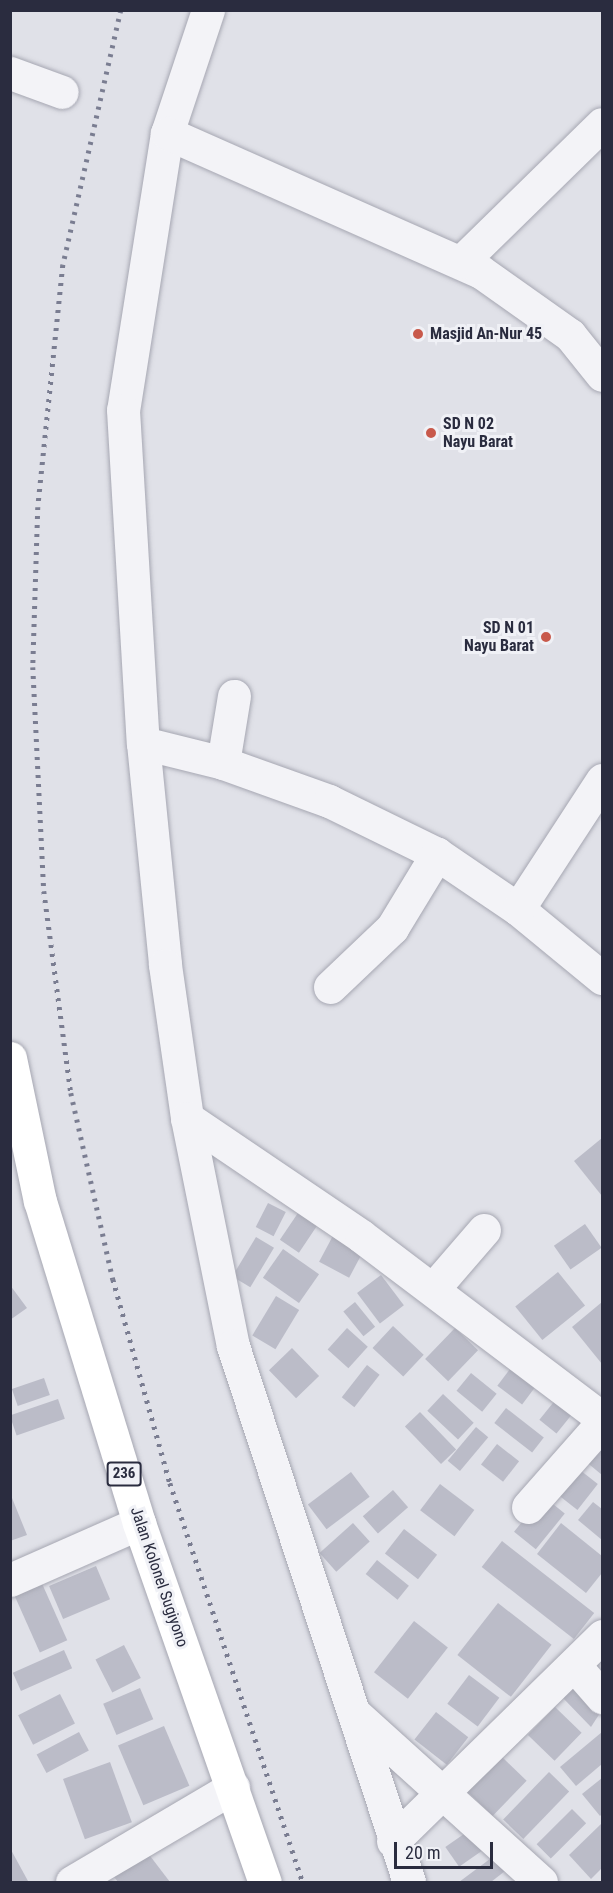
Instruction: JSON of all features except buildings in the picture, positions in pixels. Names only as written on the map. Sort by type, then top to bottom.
[{"type":"main road","name":"Jalan Kolonel Sugiyono","points":[[10,1059],[13,1104],[139,1523],[233,1787],[264,1882]]},
{"type":"street","points":[[208,10],[167,133],[123,410],[142,743],[186,1118],[233,1346],[354,1713],[393,1841],[409,1882]]},
{"type":"street","points":[[10,73],[62,92]]},
{"type":"street","points":[[461,262],[603,124]]},
{"type":"street","points":[[167,133],[461,262],[538,309],[570,335],[603,375]]},
{"type":"street","points":[[224,763],[234,696]]},
{"type":"street","points":[[142,743],[224,763],[329,801],[437,854],[518,909],[603,978]]},
{"type":"street","points":[[518,909],[603,780]]},
{"type":"street","points":[[330,987],[392,928],[437,854]]},
{"type":"street","points":[[186,1118],[433,1289],[603,1418]]},
{"type":"street","points":[[433,1289],[484,1230]]},
{"type":"street","points":[[528,1507],[603,1423]]},
{"type":"street","points":[[10,1580],[139,1523]]},
{"type":"street","points":[[393,1841],[603,1636]]},
{"type":"street","points":[[574,1665],[603,1697]]},
{"type":"street","points":[[354,1713],[446,1791],[541,1882]]},
{"type":"street","points":[[72,1882],[233,1787]]},
{"type":"railway","points":[[121,10],[63,265],[38,507],[33,667],[44,891],[71,1093],[113,1279],[170,1483],[303,1882]]},
{"type":"place","name":"Masjid An-Nur 45","points":[[418,334]]},
{"type":"place","name":"SD N 02 Nayu Barat","points":[[431,433]]},
{"type":"place","name":"SD N 01 Nayu Barat","points":[[546,637]]}]
